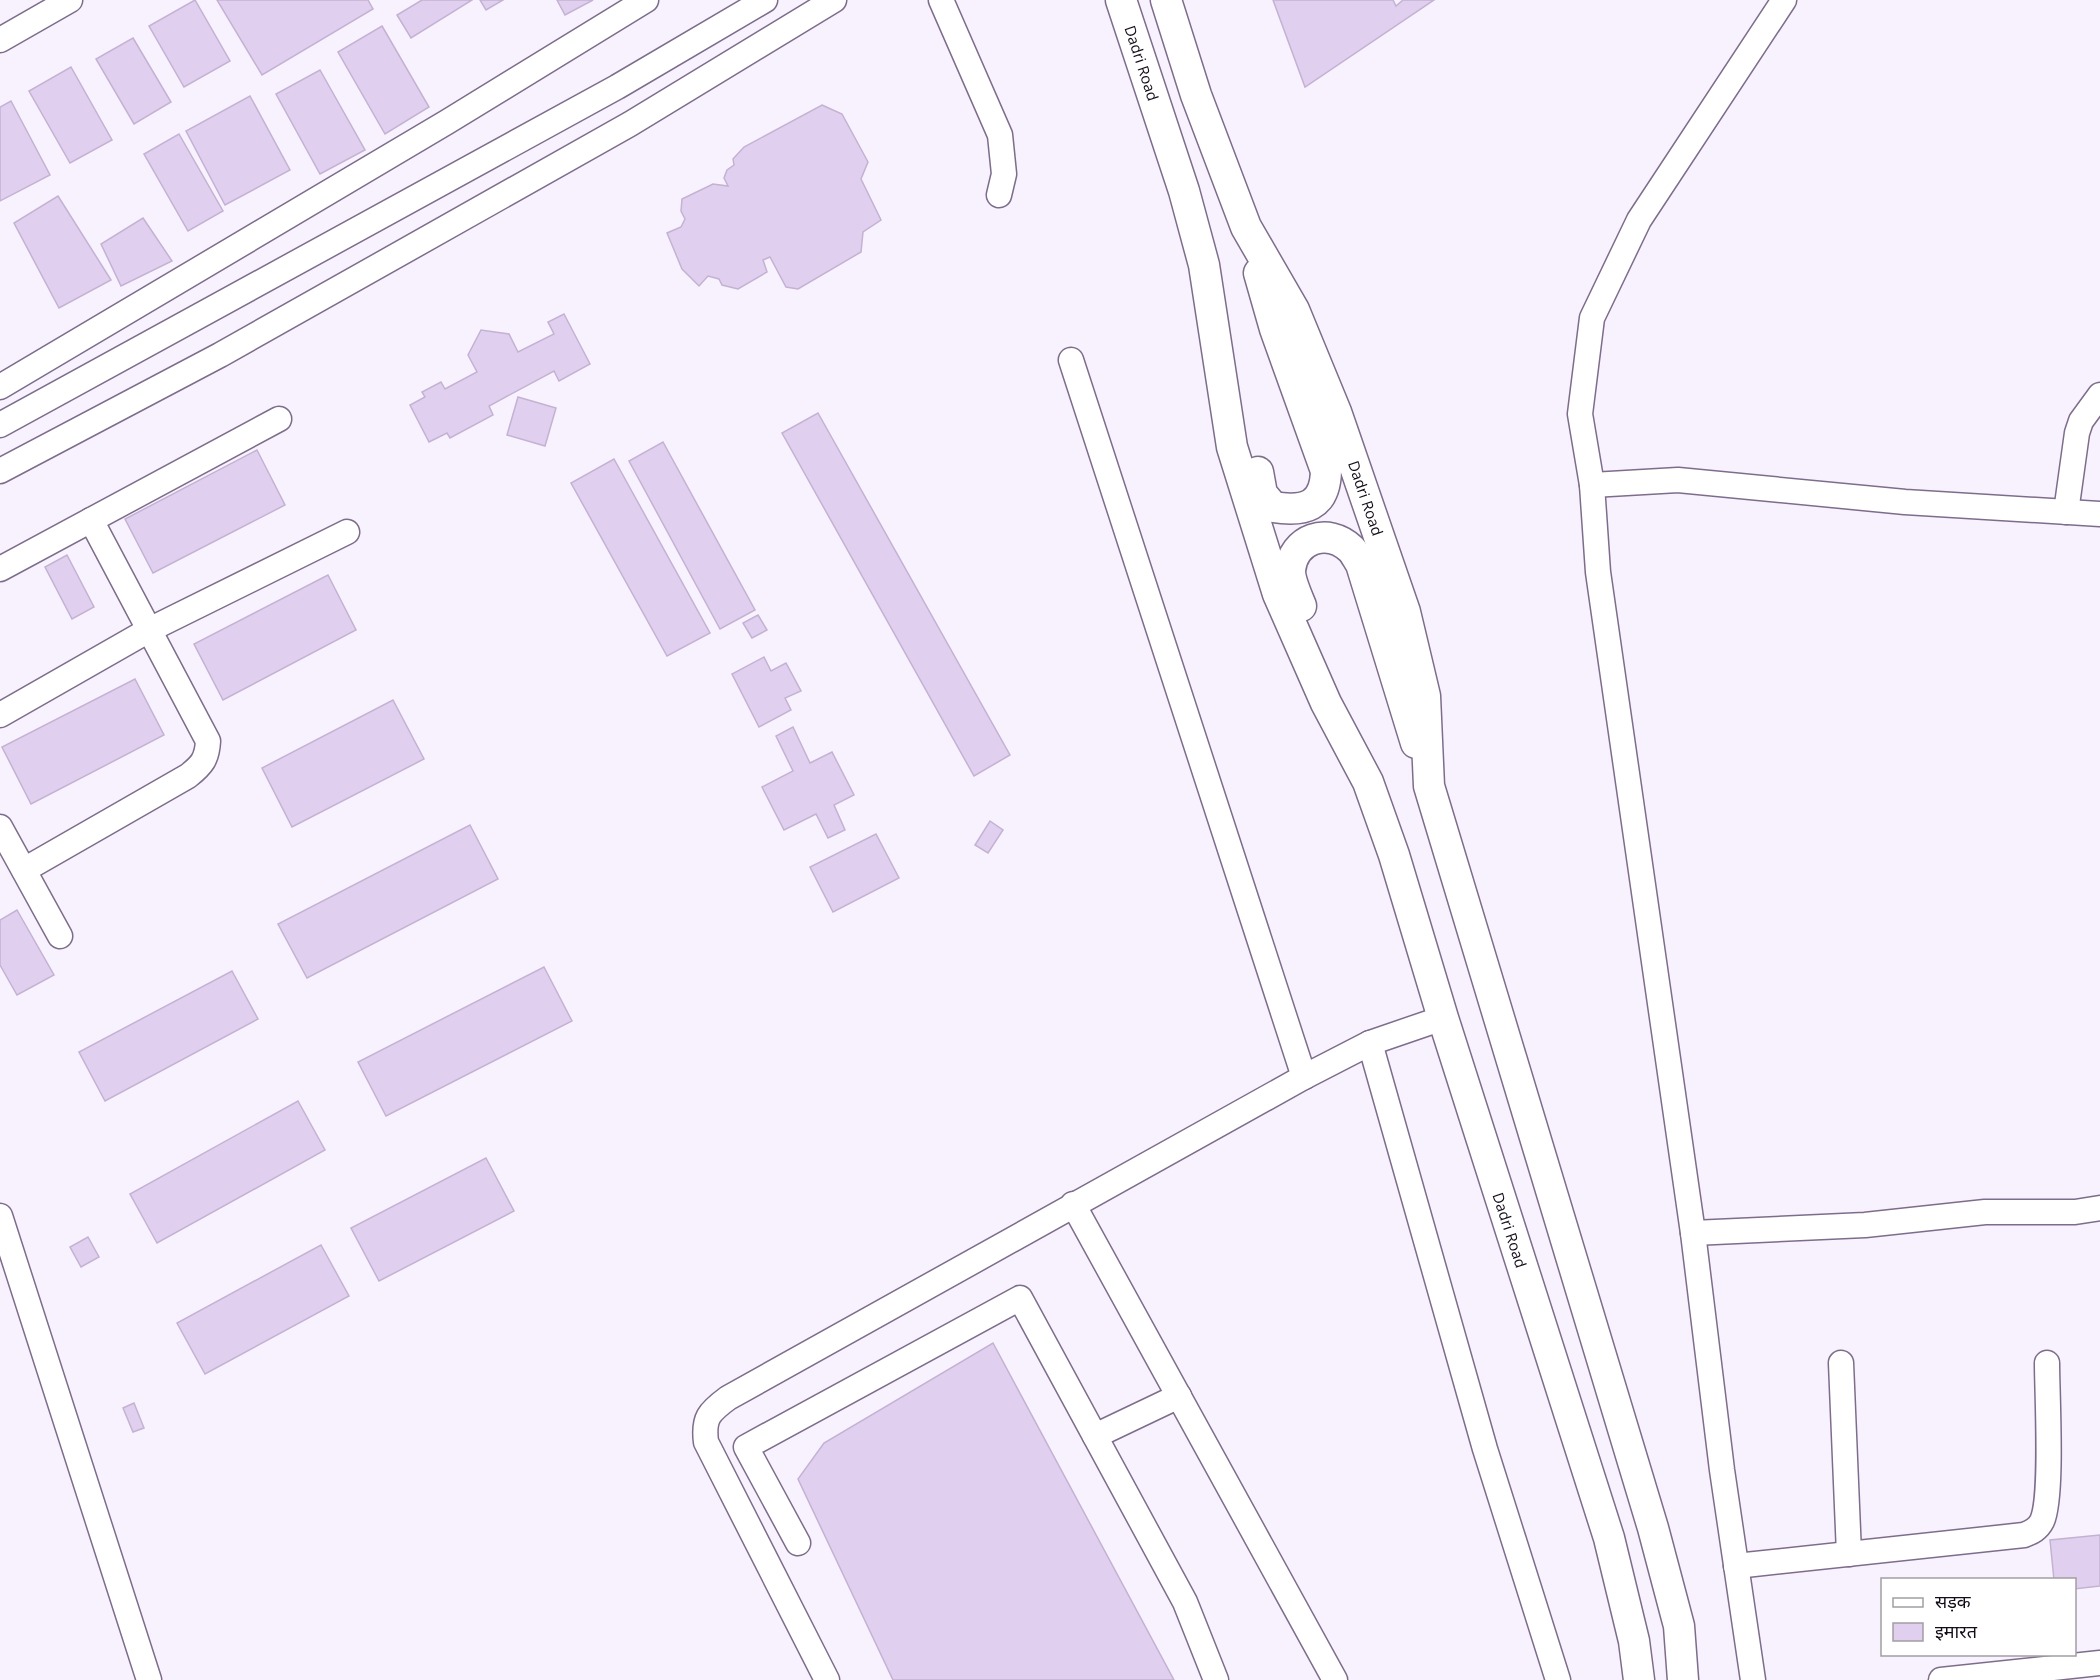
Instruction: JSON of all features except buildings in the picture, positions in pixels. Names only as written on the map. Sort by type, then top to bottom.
[{"type":"main road","name":"Dadri Road","points":[[1121,0],[1184,191],[1204,265],[1236,366],[1262,494],[1273,507],[1302,510],[1316,501],[1325,489],[1326,471],[1275,329],[1246,227],[1196,94],[1166,0]]},
{"type":"main road","name":"Dadri Road","points":[[1246,227],[1294,310],[1332,402],[1405,612],[1425,696],[1429,786]]},
{"type":"main road","name":"Dadri Road","points":[[1204,265],[1232,447],[1278,594],[1326,704],[1368,782]]},
{"type":"main road","name":"Dadri Road","points":[[1633,1677],[1634,1641],[1608,1538],[1443,1018],[1394,855],[1337,687],[1306,623],[1290,573],[1294,552],[1310,538],[1330,537],[1351,549],[1361,564],[1653,1528],[1679,1626],[1683,1680]]},
{"type":"street","points":[[0,387],[447,122],[646,0]]},
{"type":"street","points":[[0,425],[617,87],[765,0]]},
{"type":"street","points":[[941,0],[1000,135],[1004,174],[999,195]]},
{"type":"street","points":[[1753,1680],[1693,1233],[1598,572],[1592,485],[1580,414],[1592,318],[1639,220],[1784,0]]},
{"type":"street","points":[[0,40],[61,2]]},
{"type":"street","points":[[0,471],[228,351],[630,124],[824,2]]},
{"type":"street","points":[[1071,360],[1304,1077]]},
{"type":"street","points":[[2066,512],[2077,433],[2081,421],[2100,395]]},
{"type":"street","points":[[0,569],[279,418]]},
{"type":"street","points":[[1592,485],[1678,480],[1905,502],[2100,514]]},
{"type":"street","points":[[24,870],[188,776],[202,765],[208,754],[208,741],[91,520]]},
{"type":"street","points":[[0,714],[149,630],[347,532]]},
{"type":"street","points":[[0,827],[60,936]]},
{"type":"street","points":[[827,1680],[706,1442],[704,1426],[712,1410],[728,1398],[1304,1077],[1370,1043],[1443,1018]]},
{"type":"street","points":[[1370,1043],[1485,1449],[1558,1680]]},
{"type":"street","points":[[1073,1204],[1335,1680]]},
{"type":"street","points":[[1693,1233],[1865,1225],[1985,1212],[2074,1212],[2100,1208]]},
{"type":"street","points":[[0,1216],[149,1680]]},
{"type":"street","points":[[798,1543],[746,1447],[1020,1298],[1185,1602],[1216,1680]]},
{"type":"street","points":[[1841,1363],[1849,1554]]},
{"type":"street","points":[[1736,1566],[2024,1535],[2035,1530],[2042,1520],[2046,1498],[2047,1364]]},
{"type":"street","points":[[1095,1436],[1179,1396]]},
{"type":"street","points":[[1941,1680],[2050,1674],[2100,1663]]}]
